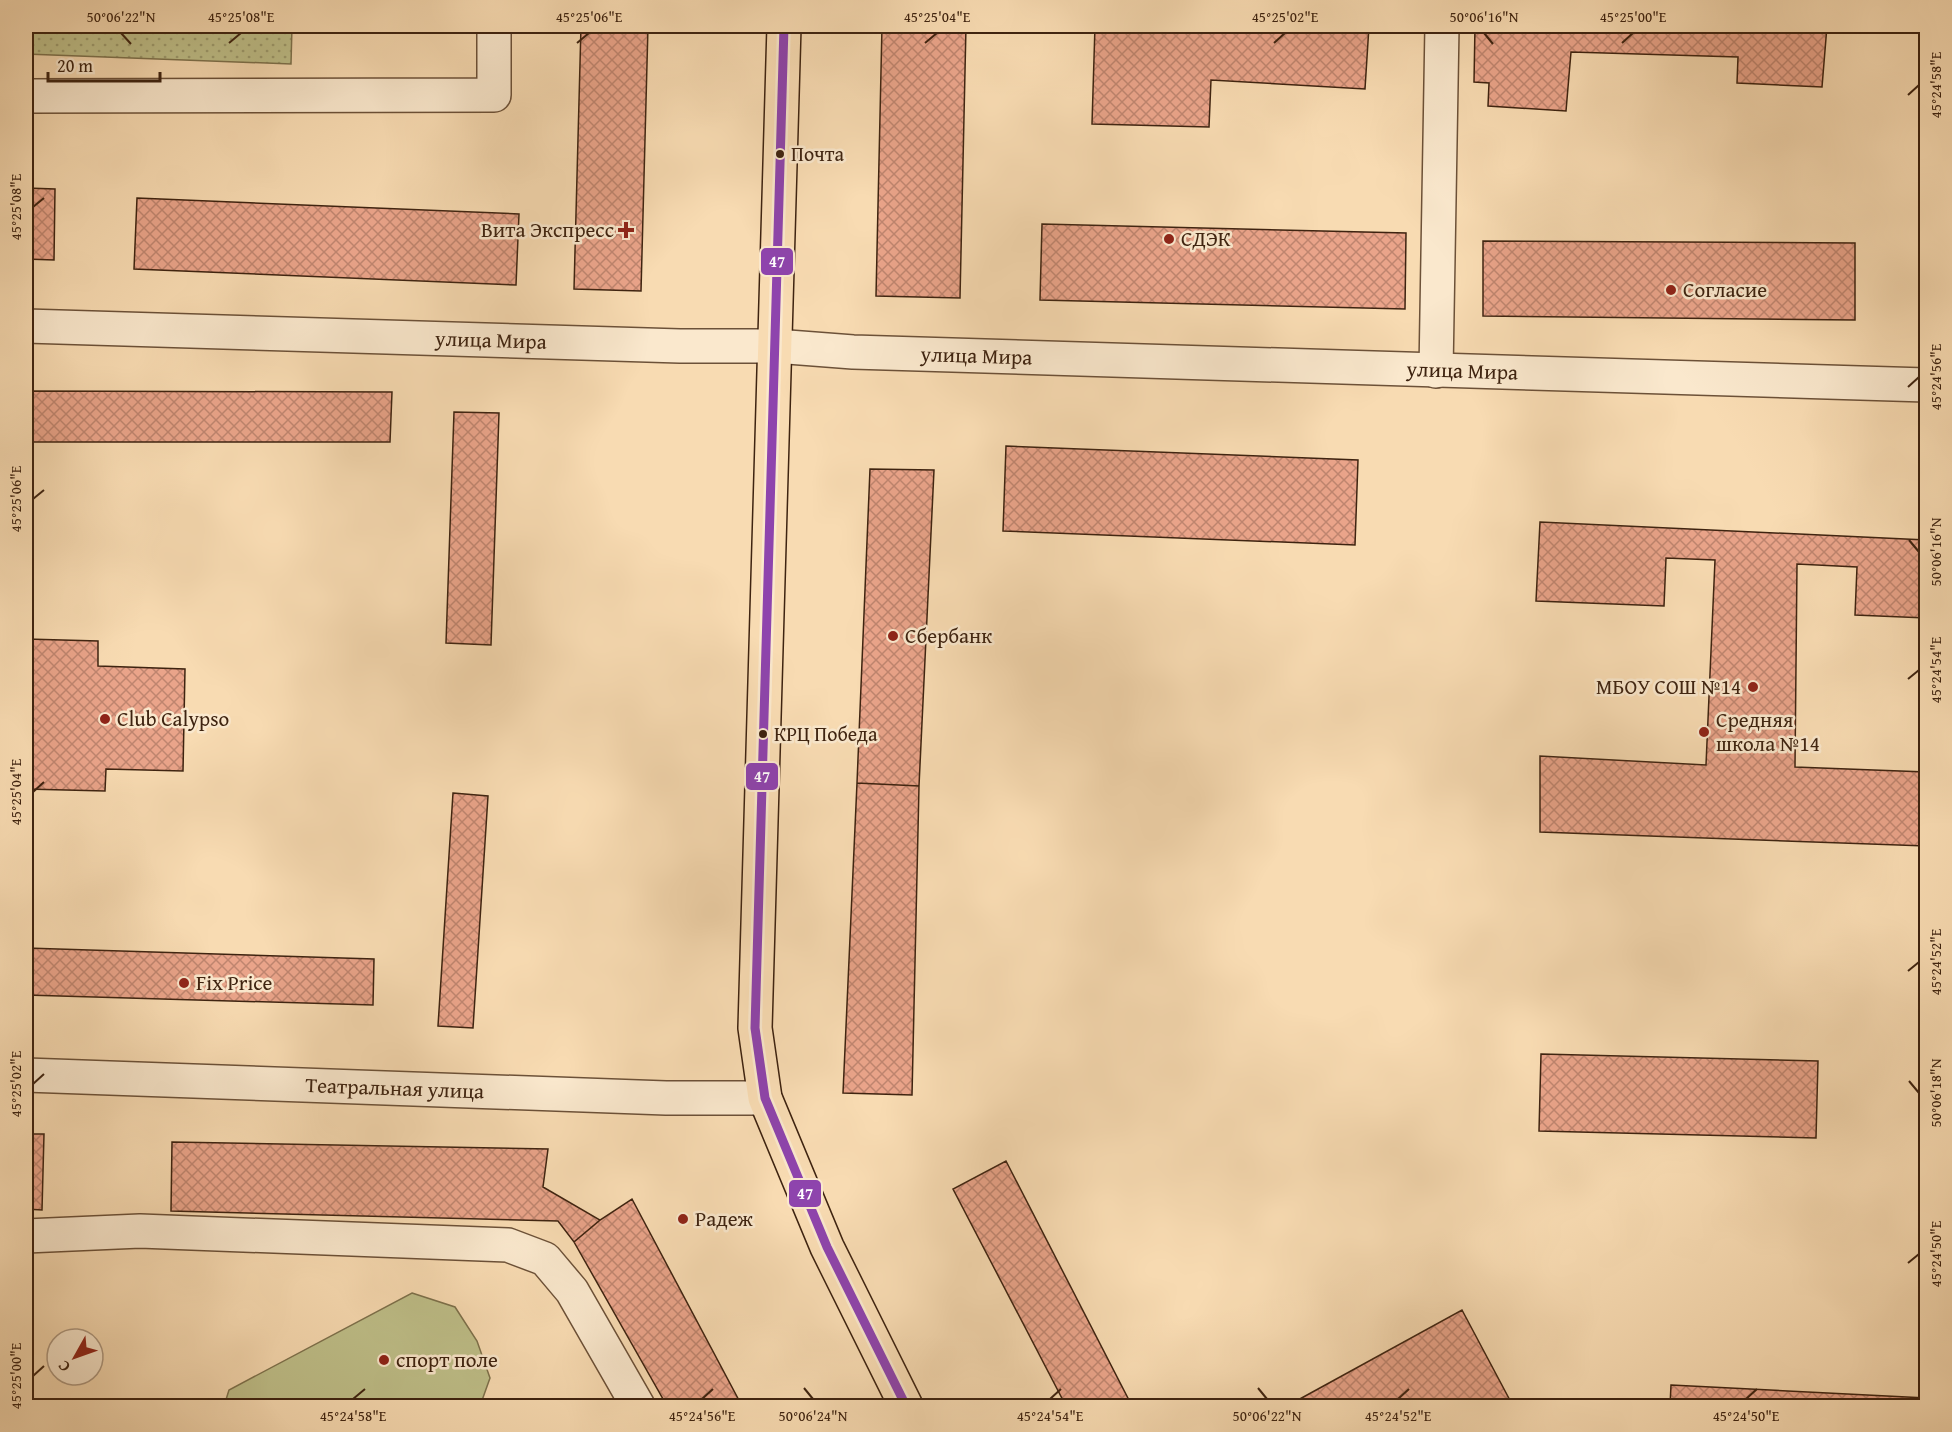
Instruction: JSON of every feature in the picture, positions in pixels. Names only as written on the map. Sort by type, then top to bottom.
[{"type":"main road","points":[[784,26],[755,1028],[765,1098],[827,1247],[906,1407]]},
{"type":"street","points":[[26,96],[494,95],[494,26]]},
{"type":"street","points":[[1436,371],[1442,26]]},
{"type":"street","name":"улица Мира","points":[[26,326],[680,346],[775,346],[854,352],[1926,385]]},
{"type":"street","name":"Театральная улица","points":[[26,1075],[666,1098],[765,1098]]},
{"type":"street","points":[[26,1236],[140,1231],[508,1245],[545,1259],[572,1291],[628,1403]]},
{"type":"green space","points":[[26,26],[292,26],[291,64],[26,54]]},
{"type":"green space","name":"спорт поле","points":[[412,1293],[455,1307],[477,1341],[490,1378],[480,1406],[224,1406],[229,1390]]},
{"type":"building","points":[[581,26],[648,26],[641,291],[574,289]]},
{"type":"building","points":[[882,26],[966,26],[960,298],[876,296]]},
{"type":"building","points":[[1095,26],[1369,26],[1365,89],[1211,80],[1209,127],[1092,124]]},
{"type":"building","points":[[1475,26],[1827,26],[1822,87],[1737,83],[1738,57],[1571,52],[1566,111],[1488,106],[1489,83],[1474,82]]},
{"type":"building","points":[[1926,171],[1926,331],[1921,331]]},
{"type":"building","points":[[26,188],[55,189],[54,260],[26,259]]},
{"type":"building","points":[[137,198],[519,214],[516,285],[134,269]]},
{"type":"building","points":[[1042,224],[1406,233],[1405,309],[1040,300]]},
{"type":"building","points":[[1483,241],[1855,243],[1855,320],[1483,316]]},
{"type":"building","points":[[26,391],[392,392],[390,442],[26,442]]},
{"type":"building","points":[[454,412],[499,413],[491,645],[446,643]]},
{"type":"building","points":[[1006,446],[1358,460],[1355,545],[1003,531]]},
{"type":"building","points":[[870,469],[934,470],[919,786],[857,783]]},
{"type":"building","name":"МБОУ СОШ №14","points":[[1540,522],[1926,540],[1926,618],[1855,615],[1857,567],[1797,564],[1795,767],[1926,772],[1926,846],[1540,832],[1540,756],[1706,765],[1715,560],[1666,558],[1664,606],[1536,601]]},
{"type":"building","name":"Club Calypso","points":[[26,639],[98,641],[98,666],[185,669],[183,771],[106,769],[105,791],[26,789]]},
{"type":"building","points":[[857,783],[919,786],[912,1095],[843,1093]]},
{"type":"building","points":[[453,793],[488,796],[473,1028],[438,1026]]},
{"type":"building","points":[[26,948],[374,959],[373,1005],[26,995]]},
{"type":"building","points":[[1541,1054],[1818,1061],[1816,1138],[1539,1131]]},
{"type":"building","points":[[26,1134],[44,1134],[42,1210],[26,1209]]},
{"type":"building","points":[[172,1142],[548,1149],[543,1187],[600,1220],[574,1242],[558,1221],[171,1211]]},
{"type":"building","points":[[1006,1161],[1132,1406],[1066,1406],[953,1189]]},
{"type":"building","points":[[632,1199],[742,1406],[667,1406],[574,1242],[600,1220]]},
{"type":"building","points":[[1462,1310],[1513,1406],[1287,1406]]},
{"type":"building","points":[[1671,1385],[1926,1398],[1926,1406],[1670,1406]]},
{"type":"transit line","name":"47","points":[[784,26],[755,1028],[765,1098],[827,1247],[906,1406]]},
{"type":"place","name":"Почта","points":[[780,154]]},
{"type":"place","name":"Вита Экспресс","points":[[626,230]]},
{"type":"place","name":"СДЭК","points":[[1169,239]]},
{"type":"place","name":"Согласие","points":[[1671,290]]},
{"type":"place","name":"Сбербанк","points":[[893,636]]},
{"type":"place","name":"МБОУ СОШ №14","points":[[1753,687]]},
{"type":"place","name":"Club Calypso","points":[[105,719]]},
{"type":"place","name":"Средняя школа №14","points":[[1704,732]]},
{"type":"place","name":"КРЦ Победа","points":[[763,734]]},
{"type":"place","name":"Fix Price","points":[[184,983]]},
{"type":"place","name":"Радеж","points":[[683,1219]]},
{"type":"place","name":"спорт поле","points":[[384,1360]]}]
